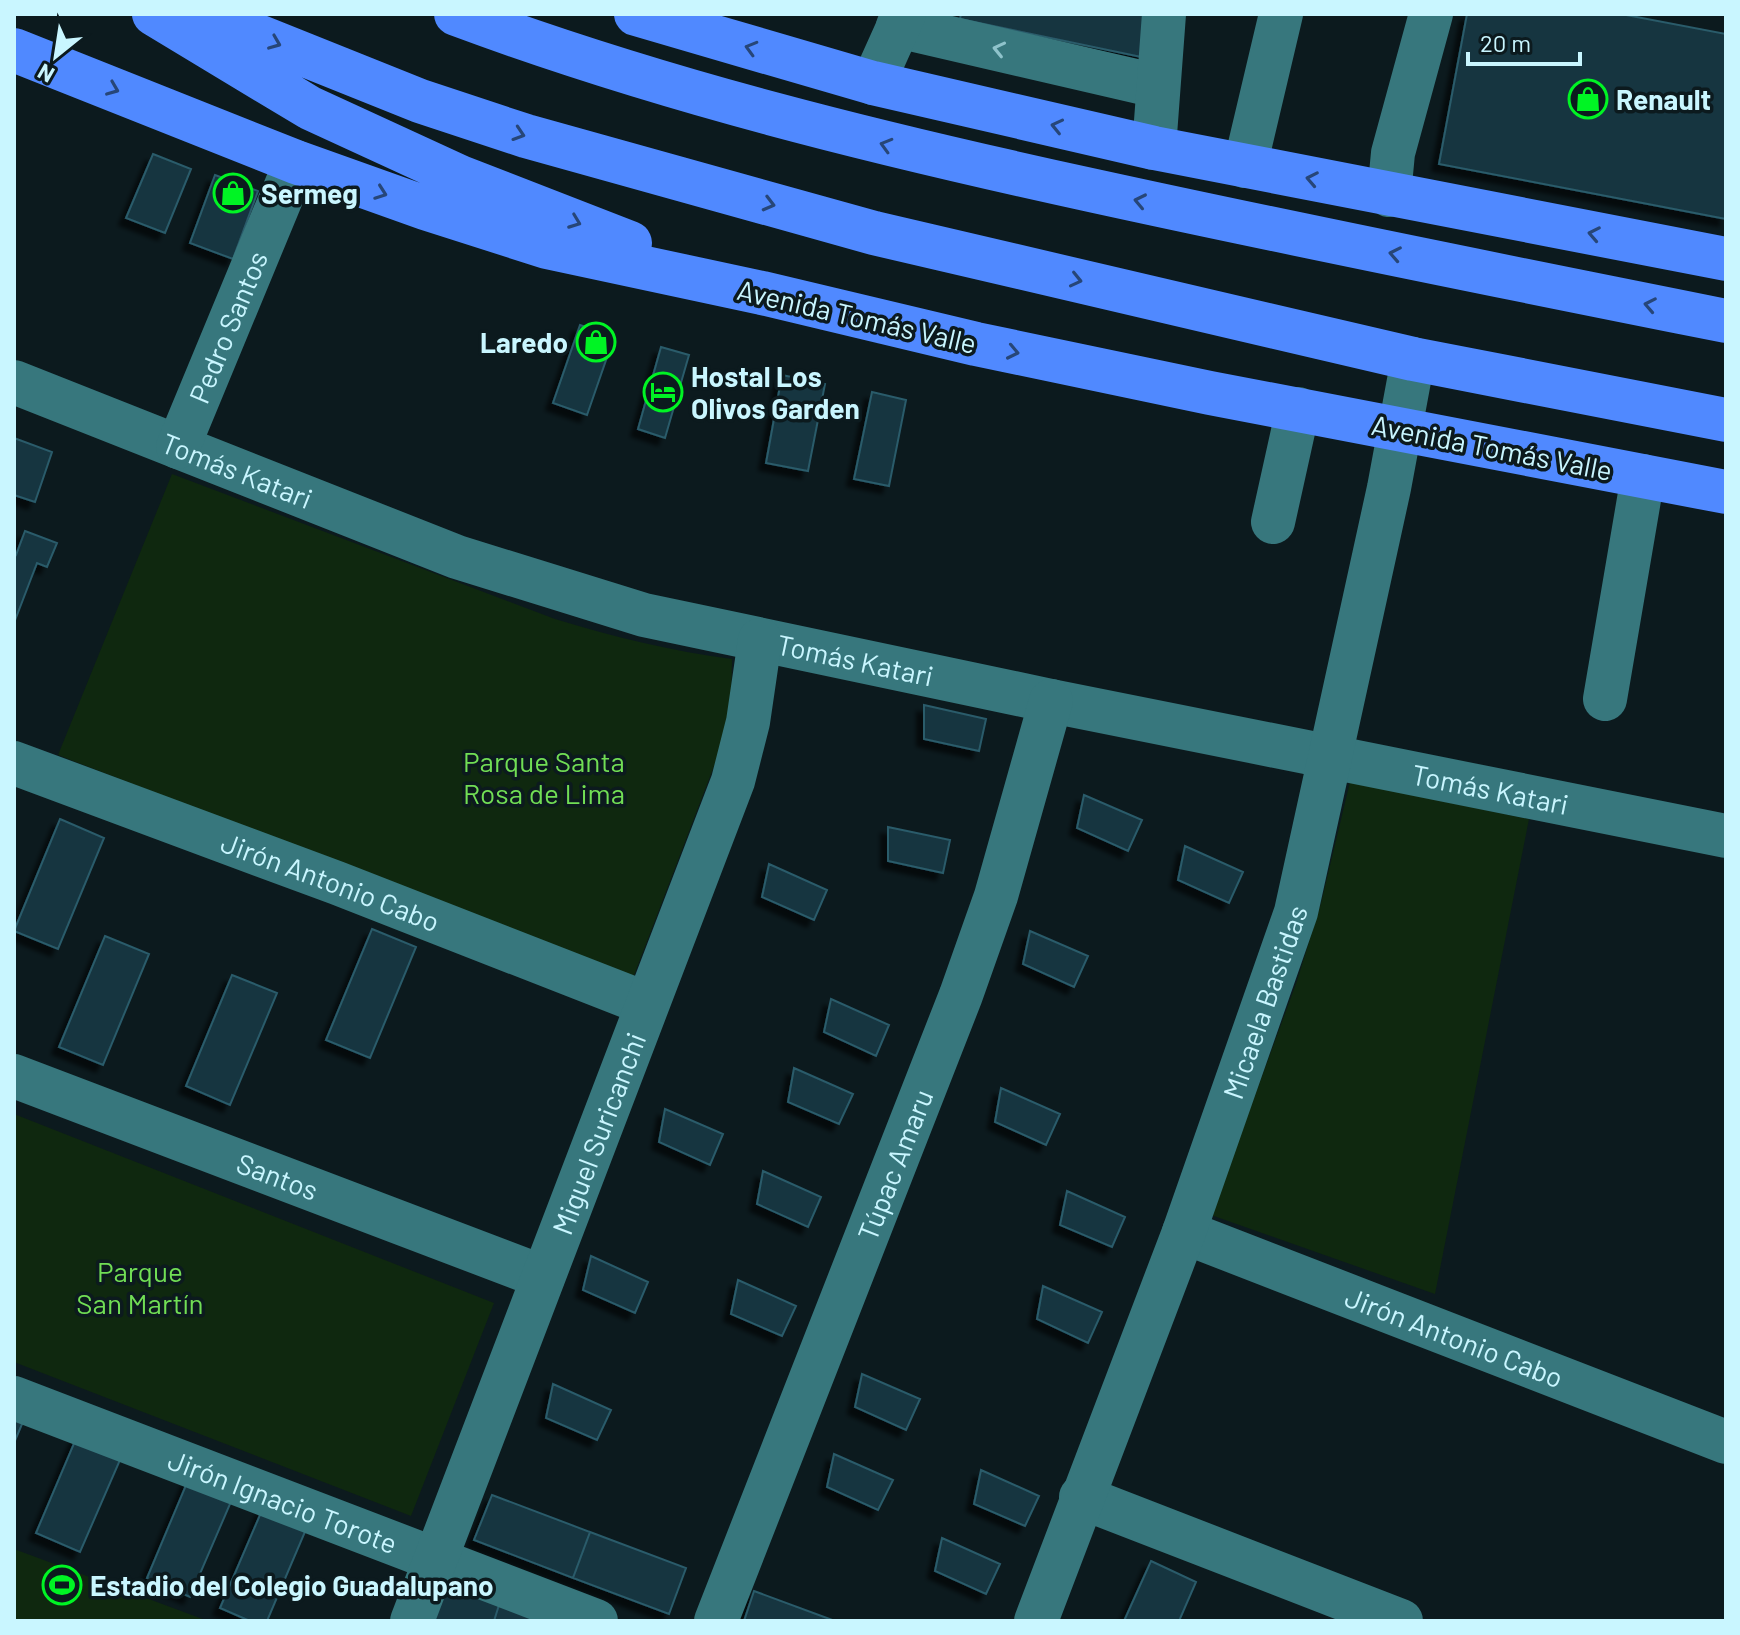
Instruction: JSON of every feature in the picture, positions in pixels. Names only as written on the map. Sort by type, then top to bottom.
[{"type":"main road","points":[[154,14],[310,108],[337,121],[460,177],[748,290]]},
{"type":"main road","points":[[203,14],[420,101],[526,136],[874,233],[1413,359],[1726,420]]},
{"type":"main road","points":[[456,14],[506,33],[898,148],[1268,229],[1726,321]]},
{"type":"main road","points":[[636,14],[861,79],[1163,149],[1726,259]]},
{"type":"main road","name":"Avenida Tomás Valle","points":[[14,50],[296,162],[547,247],[976,344],[1726,492]]},
{"type":"main road","points":[[728,100],[861,79]]},
{"type":"main road","points":[[1163,149],[1268,229]]},
{"type":"street","points":[[1163,149],[1157,86],[1164,14]]},
{"type":"street","points":[[1245,166],[1281,14]]},
{"type":"street","points":[[1389,195],[1393,153],[1431,14]]},
{"type":"street","points":[[861,79],[901,20],[1157,86]]},
{"type":"street","name":"Pedro Santos","points":[[178,447],[296,162]]},
{"type":"street","name":"Micaela Bastidas","points":[[1036,1621],[1184,1232],[1296,912],[1413,359]]},
{"type":"street","name":"Tomás Katari","points":[[14,382],[457,557],[644,615],[1051,701],[1726,836]]},
{"type":"street","points":[[1273,522],[1298,409]]},
{"type":"street","points":[[1605,699],[1643,476]]},
{"type":"street","name":"Miguel Suricanchi","points":[[412,1621],[733,781],[748,722],[760,640]]},
{"type":"street","name":"Túpac Amaru","points":[[716,1621],[961,995],[996,896],[1051,701]]},
{"type":"street","name":"Jirón Antonio Cabo","points":[[14,763],[337,883],[647,1004]]},
{"type":"street","name":"Santos","points":[[14,1076],[543,1277]]},
{"type":"street","name":"Jirón Antonio Cabo","points":[[1184,1232],[1726,1442]]},
{"type":"street","name":"Jirón Ignacio Torote","points":[[14,1398],[596,1621]]},
{"type":"street","points":[[1081,1497],[1401,1621]]},
{"type":"green space","name":"Parque Santa Rosa de Lima","points":[[172,474],[555,619],[643,643],[732,659],[731,706],[719,753],[633,978],[58,755]]},
{"type":"green space","points":[[1350,782],[1529,819],[1435,1294],[1211,1215],[1297,981],[1321,903]]},
{"type":"green space","name":"Parque San Martín","points":[[14,1114],[494,1303],[411,1516],[14,1362]]},
{"type":"green space","name":"Estadio del Colegio Guadalupano","points":[[14,1549],[208,1621],[14,1621]]},
{"type":"building","points":[[961,14],[1145,14],[1146,58],[960,19]]},
{"type":"building","name":"Renault","points":[[1467,14],[1621,14],[1726,34],[1726,219],[1439,164]]},
{"type":"building","points":[[153,154],[191,169],[165,233],[126,218]]},
{"type":"building","points":[[215,175],[258,191],[233,259],[190,243]]},
{"type":"building","points":[[580,325],[614,337],[587,415],[553,403]]},
{"type":"building","name":"Hostal Los Olivos Garden","points":[[661,347],[689,355],[665,438],[638,429]]},
{"type":"building","points":[[782,375],[825,384],[808,471],[766,463]]},
{"type":"building","points":[[872,392],[906,400],[889,486],[854,479]]},
{"type":"building","points":[[14,438],[52,452],[35,502],[14,495]]},
{"type":"building","points":[[25,531],[57,543],[47,567],[37,563],[14,623],[14,554]]},
{"type":"building","points":[[924,705],[986,719],[979,751],[924,739]]},
{"type":"building","points":[[1084,795],[1142,820],[1128,851],[1077,828]]},
{"type":"building","points":[[60,819],[104,838],[58,949],[14,931]]},
{"type":"building","points":[[888,827],[950,840],[943,873],[888,861]]},
{"type":"building","points":[[1185,846],[1243,872],[1229,903],[1178,880]]},
{"type":"building","points":[[769,864],[827,890],[814,920],[762,897]]},
{"type":"building","points":[[372,929],[416,947],[370,1058],[326,1040]]},
{"type":"building","points":[[1030,931],[1088,956],[1074,987],[1023,964]]},
{"type":"building","points":[[105,936],[149,954],[103,1065],[59,1047]]},
{"type":"building","points":[[232,975],[277,993],[230,1105],[186,1086]]},
{"type":"building","points":[[831,999],[889,1025],[876,1056],[824,1032]]},
{"type":"building","points":[[794,1068],[853,1094],[839,1124],[788,1102]]},
{"type":"building","points":[[1001,1088],[1060,1114],[1046,1145],[995,1122]]},
{"type":"building","points":[[665,1109],[723,1134],[710,1165],[659,1142]]},
{"type":"building","points":[[763,1171],[821,1197],[808,1227],[757,1204]]},
{"type":"building","points":[[1067,1191],[1125,1217],[1112,1247],[1060,1225]]},
{"type":"building","points":[[591,1256],[648,1282],[635,1313],[583,1290]]},
{"type":"building","points":[[738,1280],[796,1306],[782,1336],[731,1314]]},
{"type":"building","points":[[1043,1286],[1102,1312],[1088,1343],[1037,1319]]},
{"type":"building","points":[[862,1374],[920,1399],[906,1430],[855,1407]]},
{"type":"building","points":[[553,1384],[611,1410],[597,1440],[546,1418]]},
{"type":"building","points":[[14,1412],[25,1417],[14,1443]]},
{"type":"building","points":[[78,1434],[123,1453],[80,1552],[36,1533]]},
{"type":"building","points":[[834,1454],[893,1480],[878,1510],[827,1487]]},
{"type":"building","points":[[981,1470],[1039,1496],[1025,1526],[974,1504]]},
{"type":"building","points":[[189,1478],[233,1497],[190,1597],[147,1578]]},
{"type":"building","points":[[492,1495],[590,1532],[573,1578],[474,1540]]},
{"type":"building","points":[[263,1508],[307,1527],[267,1621],[250,1621],[220,1608]]},
{"type":"building","points":[[590,1532],[686,1568],[669,1614],[573,1578]]},
{"type":"building","points":[[942,1538],[1000,1564],[986,1594],[935,1571]]},
{"type":"building","points":[[1151,1561],[1196,1582],[1179,1621],[1124,1621]]},
{"type":"building","points":[[453,1586],[499,1605],[494,1621],[427,1621],[433,1602]]},
{"type":"building","points":[[754,1591],[835,1621],[744,1621]]},
{"type":"building","points":[[499,1605],[533,1618],[532,1621],[494,1621]]},
{"type":"place","name":"Renault","points":[[1588,99]]},
{"type":"place","name":"Sermeg","points":[[233,193]]},
{"type":"place","name":"Laredo","points":[[596,342]]},
{"type":"place","name":"Hostal Los Olivos Garden","points":[[663,392]]},
{"type":"place","name":"Estadio del Colegio Guadalupano","points":[[62,1585]]}]
